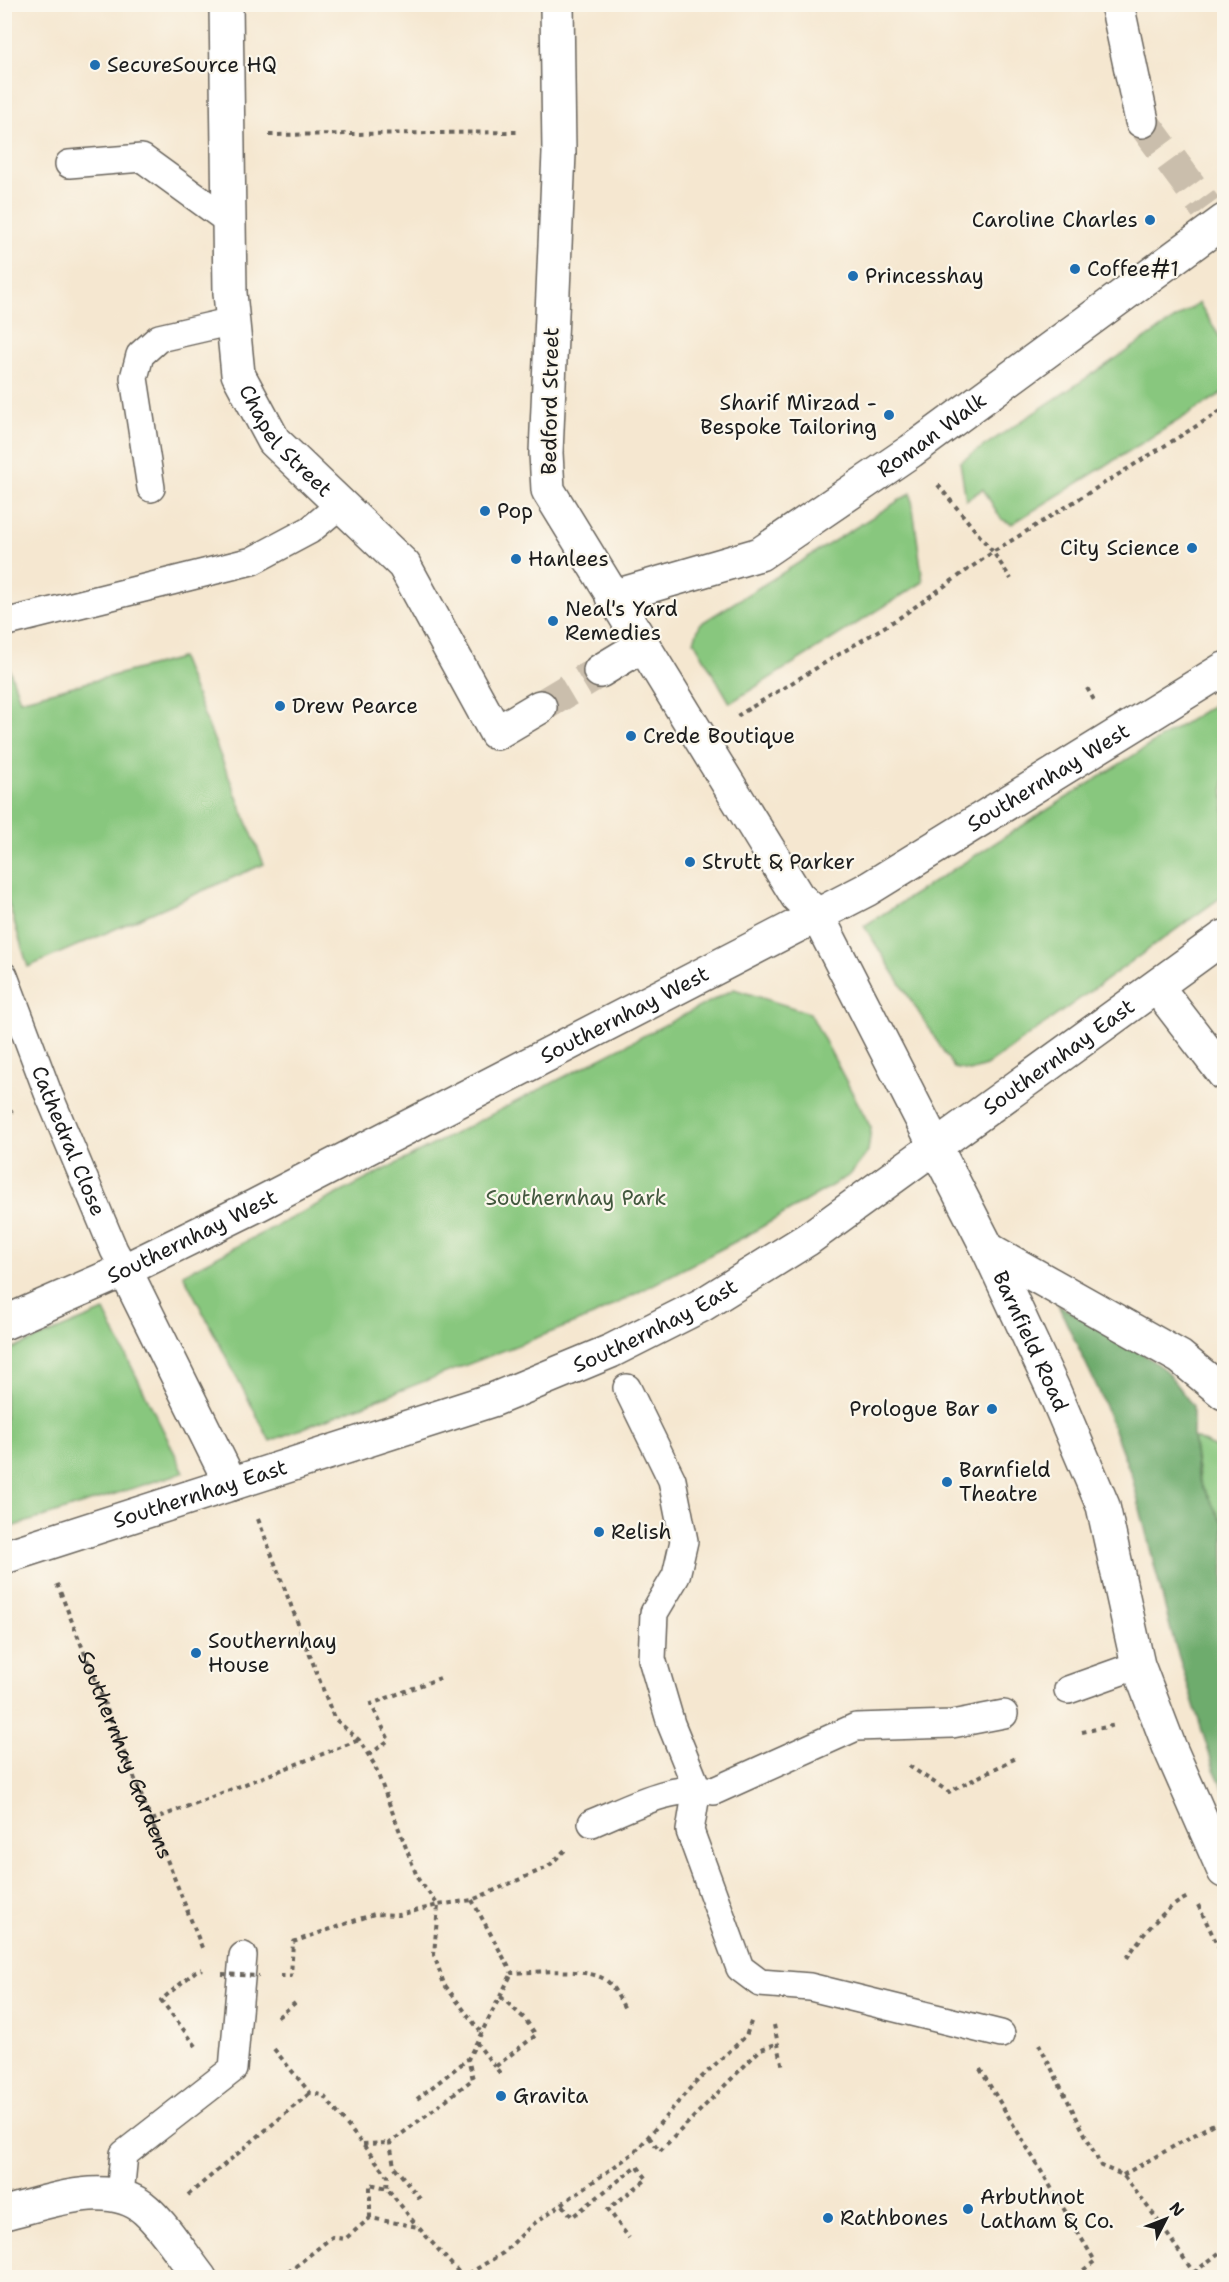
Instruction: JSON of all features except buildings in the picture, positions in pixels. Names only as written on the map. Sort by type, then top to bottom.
[{"type":"street","name":"Chapel Street","points":[[226,4],[233,321],[238,374],[274,441],[404,565],[496,733],[540,707]]},
{"type":"street","name":"Bedford Street","points":[[557,4],[559,130],[546,453],[548,490],[765,845]]},
{"type":"street","points":[[1118,4],[1142,121]]},
{"type":"street","name":"Roman Walk","points":[[612,597],[760,554],[911,452],[1216,218]]},
{"type":"street","points":[[600,671],[643,645]]},
{"type":"street","name":"Southernhay West","points":[[4,1323],[125,1270],[255,1206],[888,877],[1224,669]]},
{"type":"street","name":"Barnfield Road","points":[[765,845],[797,897],[817,915],[988,1249],[1054,1391],[1103,1506],[1138,1665],[1169,1746],[1224,1871]]},
{"type":"street","name":"Southernhay East","points":[[4,1557],[495,1399],[611,1351],[702,1305],[808,1239],[1224,937]]},
{"type":"street","points":[[1157,987],[1224,1074]]},
{"type":"street","points":[[988,1249],[1180,1357],[1224,1393]]},
{"type":"street","points":[[125,1270],[237,1481]]},
{"type":"street","points":[[4,2213],[95,2194],[120,2195],[144,2208],[164,2228],[200,2277]]},
{"type":"lane","points":[[69,164],[142,158],[230,222]]},
{"type":"lane","points":[[151,488],[134,378],[140,355],[159,338],[233,321]]},
{"type":"lane","points":[[4,623],[252,561],[310,530],[340,505]]},
{"type":"lane","name":"Cathedral Close","points":[[4,976],[48,1093],[114,1250],[125,1270]]},
{"type":"lane","points":[[627,1388],[672,1480],[684,1540],[676,1576],[654,1613],[652,1659],[671,1724],[697,1788],[690,1831],[740,1968],[760,1983],[810,1987],[1001,2034]]},
{"type":"lane","points":[[1068,1690],[1138,1665]]},
{"type":"lane","points":[[592,1823],[664,1794],[697,1788],[714,1791],[856,1727],[952,1724],[1004,1714]]},
{"type":"lane","points":[[120,2195],[124,2154],[232,2069],[251,1966]]},
{"type":"path","points":[[266,135],[559,130]]},
{"type":"path","points":[[702,740],[899,618],[993,552],[1224,409]]},
{"type":"path","points":[[911,452],[993,552],[1011,579]]},
{"type":"path","points":[[237,1481],[334,1718],[359,1740],[369,1755],[418,1879],[438,1905],[434,1955],[444,1984],[480,2031]]},
{"type":"path","name":"Southernhay Gardens","points":[[42,1544],[206,1957]]},
{"type":"path","points":[[369,1755],[389,1740],[371,1704],[440,1678]]},
{"type":"path","points":[[1082,1732],[1118,1725]]},
{"type":"path","points":[[152,1820],[359,1740]]},
{"type":"path","points":[[905,1764],[949,1792],[1018,1757]]},
{"type":"path","points":[[222,1974],[251,1966],[291,1976],[293,1942],[374,1914],[399,1915],[438,1905],[472,1900],[548,1867],[592,1823]]},
{"type":"path","points":[[1127,1958],[1147,1930],[1181,1899],[1193,1894]]},
{"type":"path","points":[[472,1900],[512,1973]]},
{"type":"path","points":[[196,1971],[161,2000],[221,2079]]},
{"type":"path","points":[[512,1973],[553,1972],[597,1975],[606,1980],[625,2009]]},
{"type":"path","points":[[417,2099],[468,2059],[480,2031],[512,1973]]},
{"type":"path","points":[[281,2277],[332,2237],[345,2239],[370,2218],[370,2184],[387,2188],[463,2277],[503,2253],[532,2225],[635,2152],[692,2086],[746,2036],[758,2000],[760,1983]]},
{"type":"path","points":[[495,2067],[536,2035],[525,2019],[500,1996]]},
{"type":"path","points":[[1001,2034],[1031,2028],[1101,2166],[1123,2175],[1194,2273]]},
{"type":"path","points":[[777,2031],[783,2068]]},
{"type":"path","points":[[268,2041],[310,2094]]},
{"type":"path","points":[[476,2041],[500,2073]]},
{"type":"path","points":[[649,2137],[660,2151],[761,2049],[779,2043]]},
{"type":"path","points":[[363,2144],[390,2143],[473,2079],[468,2059]]},
{"type":"path","points":[[979,2068],[1095,2260],[1074,2277]]},
{"type":"path","points":[[164,2228],[180,2201],[310,2094],[323,2095],[388,2176],[387,2188]]},
{"type":"path","points":[[1123,2175],[1224,2118]]},
{"type":"path","points":[[390,2143],[394,2166],[420,2199]]},
{"type":"path","points":[[563,2205],[572,2217],[637,2166],[647,2179],[608,2209],[629,2238]]},
{"type":"path","points":[[370,2218],[418,2227]]},
{"type":"path","points":[[1187,2277],[1224,2249]]},
{"type":"green space","points":[[1199,303],[1224,344],[1224,392],[1012,524],[1001,519],[983,489],[966,500],[960,462]]},
{"type":"green space","points":[[911,493],[923,582],[730,703],[694,641],[700,624]]},
{"type":"green space","points":[[5,656],[20,700],[181,658],[264,864],[28,967],[5,892]]},
{"type":"green space","points":[[1224,698],[1224,895],[986,1066],[970,1071],[954,1068],[864,926]]},
{"type":"green space","name":"Southernhay Park","points":[[734,989],[810,1013],[871,1128],[868,1152],[850,1175],[748,1235],[593,1316],[270,1441],[183,1274]]},
{"type":"green space","points":[[1058,1305],[1128,1343],[1165,1370],[1193,1406],[1193,1437],[1197,1473],[1224,1525],[1224,1790],[1214,1769],[1172,1635],[1132,1477],[1099,1391]]},
{"type":"green space","points":[[104,1311],[184,1472],[5,1529],[5,1352]]},
{"type":"green space","points":[[1193,1437],[1224,1452],[1224,1525],[1200,1484]]},
{"type":"tunnel","points":[[1142,121],[1206,208]]},
{"type":"tunnel","points":[[540,707],[600,671]]},
{"type":"place","name":"SecureSource HQ","points":[[95,65]]},
{"type":"place","name":"Caroline Charles","points":[[1150,220]]},
{"type":"place","name":"Coffee#1","points":[[1075,269]]},
{"type":"place","name":"Princesshay","points":[[853,276]]},
{"type":"place","name":"Sharif Mirzad - Bespoke Tailoring","points":[[889,415]]},
{"type":"place","name":"Pop","points":[[485,511]]},
{"type":"place","name":"City Science","points":[[1192,548]]},
{"type":"place","name":"Hanlees","points":[[516,559]]},
{"type":"place","name":"Neal's Yard Remedies","points":[[553,621]]},
{"type":"place","name":"Drew Pearce","points":[[280,706]]},
{"type":"place","name":"Crede Boutique","points":[[631,736]]},
{"type":"place","name":"Strutt & Parker","points":[[690,862]]},
{"type":"place","name":"Prologue Bar","points":[[992,1409]]},
{"type":"place","name":"Barnfield Theatre","points":[[947,1482]]},
{"type":"place","name":"Relish","points":[[599,1532]]},
{"type":"place","name":"Southernhay House","points":[[196,1653]]},
{"type":"place","name":"Gravita","points":[[501,2096]]},
{"type":"place","name":"Arbuthnot Latham & Co.","points":[[968,2209]]},
{"type":"place","name":"Rathbones","points":[[828,2218]]}]
